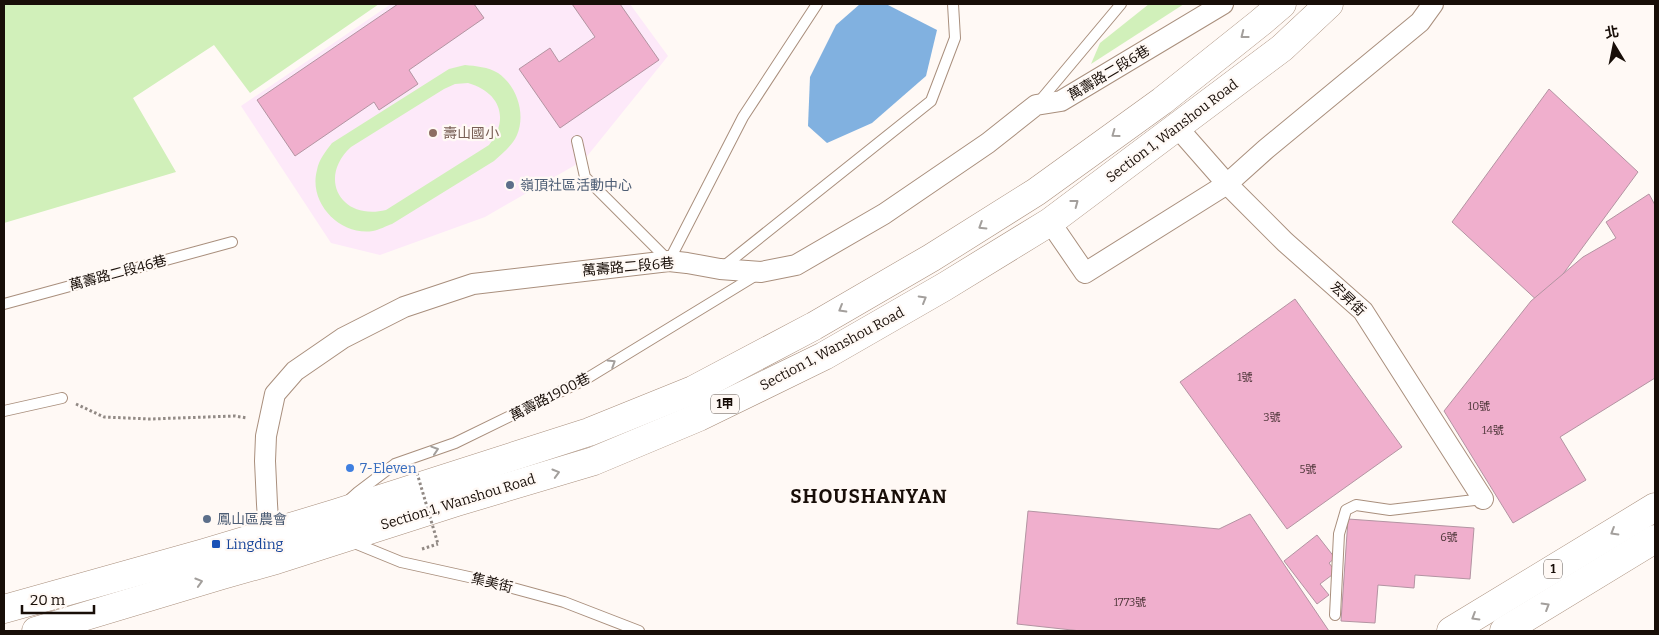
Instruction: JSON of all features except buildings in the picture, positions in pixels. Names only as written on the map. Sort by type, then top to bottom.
[{"type":"main road","name":"Section 1, Wanshou Road","points":[[36,631],[222,574],[276,560],[340,526],[589,432],[693,390],[814,326],[931,258],[1036,192],[1162,101],[1282,4]]},
{"type":"main road","name":"Section 1, Wanshou Road","points":[[4,609],[269,534],[340,526],[457,502],[594,461],[699,417],[824,356],[944,287],[1050,222],[1282,48],[1329,4]]},
{"type":"main road","name":"1","points":[[1451,631],[1655,507]]},
{"type":"main road","name":"1","points":[[1504,631],[1655,539]]},
{"type":"street","name":"萬壽路二段6巷","points":[[276,560],[269,534],[265,461],[266,436],[275,394],[295,371],[343,338],[404,307],[473,284],[669,261],[687,262],[720,269],[761,272],[796,266],[884,214],[988,143],[1036,105],[1061,101],[1224,4]]},
{"type":"street","points":[[1050,222],[1085,273],[1227,184],[1266,149],[1420,22],[1433,4]]},
{"type":"street","name":"宏昇街","points":[[1177,127],[1227,184],[1285,242],[1363,311],[1483,499]]},
{"type":"lane","points":[[578,141],[585,177],[669,261],[743,117],[817,4]]},
{"type":"lane","points":[[720,269],[931,101],[955,38],[953,4]]},
{"type":"lane","points":[[1036,105],[1122,4]]},
{"type":"lane","name":"萬壽路二段46巷","points":[[4,304],[232,242]]},
{"type":"lane","name":"萬壽路1900巷","points":[[340,526],[358,492],[395,464],[455,443],[586,379],[761,272]]},
{"type":"lane","points":[[4,411],[62,398]]},
{"type":"lane","points":[[1335,615],[1339,534],[1346,510],[1356,505],[1390,510],[1483,499]]},
{"type":"lane","name":"集美街","points":[[340,526],[401,562],[487,580],[564,602],[639,631]]},
{"type":"path","points":[[62,398],[104,417],[235,416],[270,422]]},
{"type":"path","points":[[417,473],[438,544]]},
{"type":"shaded area","name":"壽山國小","points":[[391,4],[630,4],[668,56],[584,160],[485,217],[380,255],[331,243],[241,106]]},
{"type":"green space","points":[[4,4],[379,4],[250,93],[214,45],[133,98],[176,172],[4,223]]},
{"type":"green space","points":[[1149,4],[1184,4],[1091,64],[1100,43]]},
{"type":"green space","points":[[465,65],[478,66],[494,71],[505,79],[515,93],[520,110],[520,127],[513,143],[494,161],[392,224],[373,231],[361,231],[338,223],[329,215],[317,194],[315,182],[317,170],[325,152],[332,143],[449,69]],"holes":[[[468,83],[479,87],[494,100],[500,116],[499,126],[489,145],[386,210],[370,212],[357,209],[346,203],[339,194],[335,183],[336,171],[341,159],[351,147],[444,89],[455,84]]]},
{"type":"water","points":[[860,4],[886,4],[937,30],[926,76],[872,123],[827,143],[808,126],[810,77],[836,25]]},
{"type":"place","name":"壽山國小","points":[[433,133]]},
{"type":"place","name":"嶺頂社區活動中心","points":[[510,185]]},
{"type":"place","name":"7-Eleven","points":[[350,468]]},
{"type":"place","name":"鳳山區農會","points":[[207,519]]},
{"type":"place","name":"Lingding","points":[[216,544]]},
{"type":"district","name":"SHOUSHANYAN","points":[[869,496]]}]
